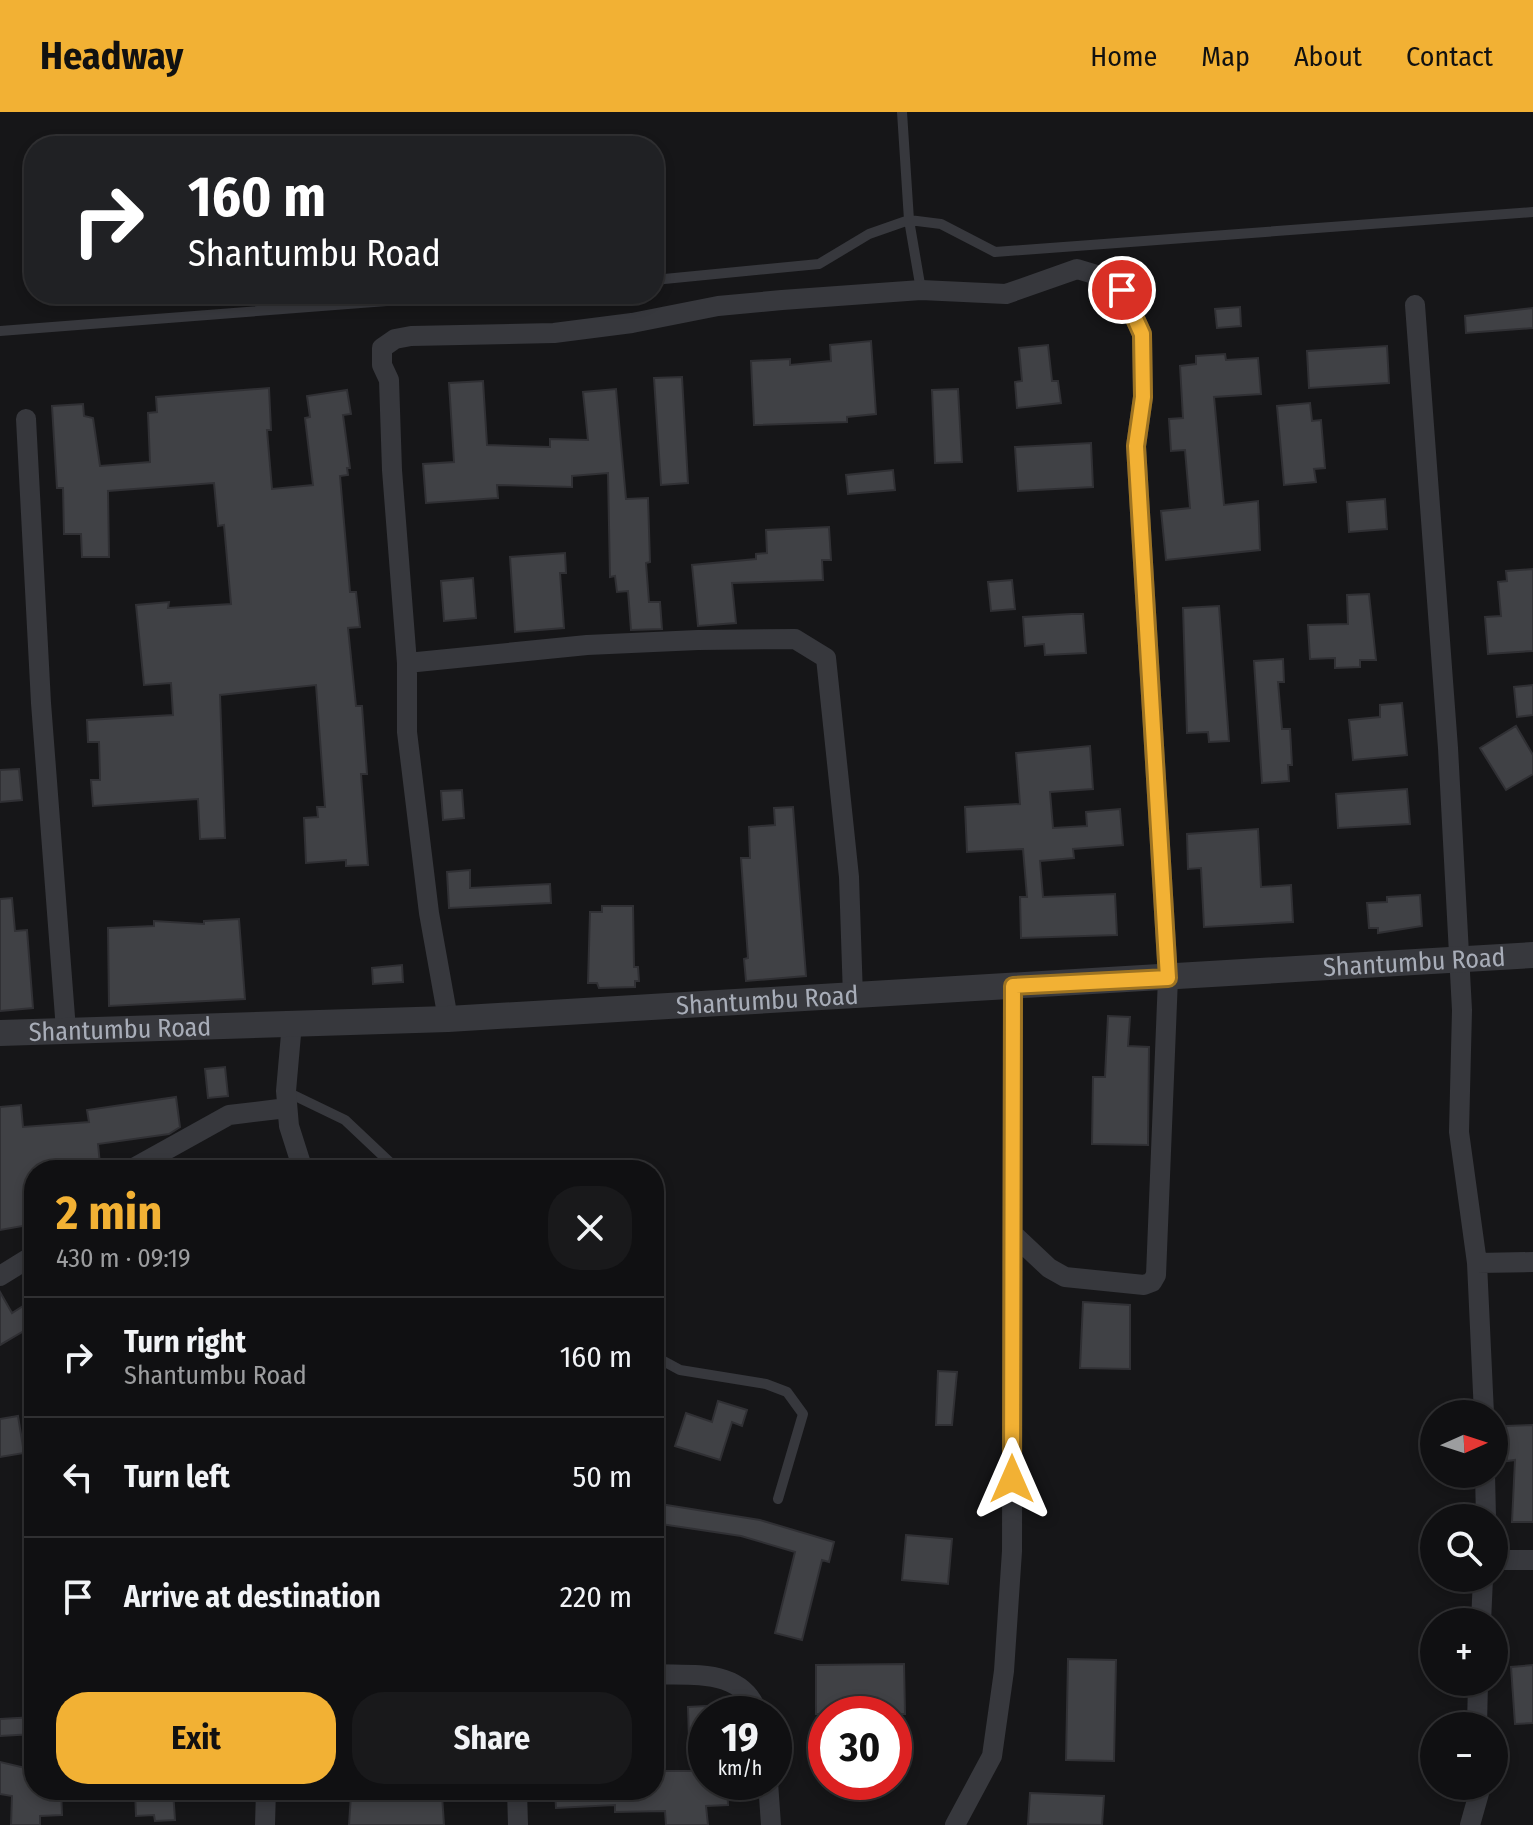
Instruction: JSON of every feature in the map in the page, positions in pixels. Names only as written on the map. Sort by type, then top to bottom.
[{"type":"street","points":[[448,1019],[429,913],[407,732],[407,663],[392,470],[389,380],[382,365],[382,348],[395,339],[411,336],[554,333],[632,323],[718,306],[921,290],[1006,294],[1077,269],[1097,275],[1122,290],[1142,334],[1143,397],[1136,446],[1168,978],[1156,1275],[1152,1282],[1144,1285],[1065,1277],[1049,1268],[1014,1235]]},
{"type":"street","points":[[1415,305],[1448,748],[1456,959],[1462,1010],[1459,1132],[1477,1263],[1483,1400]]},
{"type":"street","points":[[26,419],[41,703],[66,1030]]},
{"type":"street","points":[[407,663],[587,645],[726,639],[795,639],[826,658],[849,877],[853,997]]},
{"type":"street","name":"Shantumbu Road","points":[[0,1033],[448,1019],[1533,955]]},
{"type":"street","points":[[955,1825],[992,1756],[1004,1671],[1012,1551],[1013,986]]},
{"type":"street","points":[[292,1023],[286,1100],[289,1126],[300,1160]]},
{"type":"street","points":[[148,1160],[229,1115],[286,1100]]},
{"type":"street","points":[[0,1276],[24,1261]]},
{"type":"street","points":[[1477,1263],[1533,1262]]},
{"type":"street","points":[[1508,1560],[1533,1560]]},
{"type":"street","points":[[664,1675],[731,1681],[746,1689],[749,1696]]},
{"type":"street","points":[[265,1825],[266,1800]]},
{"type":"street","points":[[517,1800],[518,1825]]},
{"type":"street","points":[[769,1800],[771,1825]]},
{"type":"street","points":[[1470,1825],[1477,1800]]},
{"type":"lane","points":[[902,112],[909,220],[921,290]]},
{"type":"lane","points":[[664,279],[819,264],[869,234],[909,220],[941,224],[995,252],[1533,212]]},
{"type":"lane","points":[[0,331],[349,304]]},
{"type":"lane","points":[[286,1100],[345,1120],[387,1160]]},
{"type":"lane","points":[[664,1361],[680,1370],[766,1384],[787,1392],[803,1414],[778,1499]]},
{"type":"building","points":[[1240,307],[1241,326],[1217,328],[1215,309]]},
{"type":"building","points":[[1533,308],[1533,328],[1466,333],[1465,316]]},
{"type":"building","points":[[871,341],[876,414],[847,417],[847,422],[754,425],[751,361],[790,359],[790,365],[831,361],[830,345]]},
{"type":"building","points":[[1048,345],[1052,381],[1058,381],[1061,403],[1017,408],[1015,382],[1022,381],[1019,348]]},
{"type":"building","points":[[1387,346],[1389,383],[1309,388],[1307,351]]},
{"type":"building","points":[[1225,354],[1226,360],[1258,358],[1261,394],[1214,397],[1224,505],[1258,501],[1260,550],[1166,560],[1161,511],[1190,508],[1185,450],[1171,451],[1169,419],[1183,418],[1180,366],[1196,364],[1196,356]]},
{"type":"building","points":[[682,377],[688,483],[661,485],[654,378]]},
{"type":"building","points":[[483,381],[487,445],[550,447],[550,439],[588,440],[583,392],[616,389],[626,499],[648,498],[650,562],[646,563],[649,602],[660,602],[662,629],[631,630],[628,591],[617,592],[615,576],[610,577],[608,473],[572,476],[572,487],[497,485],[498,498],[426,503],[423,464],[454,462],[449,383]]},
{"type":"building","points":[[269,388],[271,430],[267,430],[272,489],[313,485],[305,418],[310,417],[307,396],[347,390],[351,414],[343,415],[350,468],[347,468],[348,475],[340,476],[350,592],[356,592],[360,627],[348,628],[356,706],[362,706],[367,774],[361,774],[368,865],[346,866],[346,860],[306,863],[304,818],[318,817],[317,807],[325,807],[316,685],[220,695],[225,838],[200,839],[198,799],[93,806],[91,780],[100,780],[99,742],[88,742],[87,720],[173,715],[171,683],[144,685],[136,605],[169,602],[168,608],[231,604],[224,525],[218,526],[214,483],[108,491],[109,557],[82,557],[81,534],[64,534],[63,488],[57,488],[52,406],[83,404],[84,416],[93,418],[100,466],[150,462],[148,413],[157,412],[156,397]]},
{"type":"building","points":[[958,389],[962,462],[935,463],[932,390]]},
{"type":"building","points":[[1310,403],[1312,421],[1321,420],[1325,468],[1314,469],[1316,482],[1284,485],[1277,406]]},
{"type":"building","points":[[1091,443],[1093,487],[1018,491],[1015,447]]},
{"type":"building","points":[[893,470],[895,490],[848,494],[846,475]]},
{"type":"building","points":[[1385,499],[1387,529],[1349,532],[1347,502]]},
{"type":"building","points":[[829,527],[831,560],[822,560],[823,580],[732,583],[736,623],[698,626],[692,565],[756,559],[756,554],[767,553],[766,530]]},
{"type":"building","points":[[565,553],[566,573],[560,573],[564,628],[515,632],[510,557]]},
{"type":"building","points":[[1533,569],[1533,651],[1488,654],[1485,617],[1501,616],[1498,582],[1507,581],[1506,571]]},
{"type":"building","points":[[473,578],[476,618],[444,621],[441,581]]},
{"type":"building","points":[[1012,580],[1015,609],[991,611],[988,582]]},
{"type":"building","points":[[1369,594],[1376,660],[1360,660],[1360,667],[1335,668],[1335,658],[1310,659],[1308,625],[1348,624],[1347,595]]},
{"type":"building","points":[[1219,606],[1229,741],[1209,742],[1208,732],[1187,733],[1183,608]]},
{"type":"building","points":[[1083,614],[1086,653],[1045,655],[1044,644],[1025,646],[1023,617]]},
{"type":"building","points":[[1283,659],[1284,682],[1278,682],[1282,729],[1290,729],[1292,765],[1288,765],[1289,781],[1262,783],[1254,661]]},
{"type":"building","points":[[1533,685],[1533,715],[1517,717],[1514,687]]},
{"type":"building","points":[[1402,703],[1407,755],[1353,760],[1349,720],[1380,717],[1380,705]]},
{"type":"building","points":[[1516,726],[1533,755],[1533,774],[1506,790],[1480,748]]},
{"type":"building","points":[[1090,746],[1093,789],[1050,792],[1053,828],[1087,826],[1086,812],[1120,809],[1123,845],[1073,849],[1074,858],[1040,861],[1043,897],[1115,894],[1117,935],[1021,938],[1020,897],[1027,897],[1023,849],[967,852],[965,807],[1020,804],[1016,753]]},
{"type":"building","points":[[19,769],[22,800],[0,802],[0,770]]},
{"type":"building","points":[[1407,789],[1410,824],[1338,828],[1336,794]]},
{"type":"building","points":[[462,790],[464,818],[443,820],[441,791]]},
{"type":"building","points":[[793,807],[806,976],[746,981],[744,959],[748,958],[741,858],[750,858],[749,827],[775,825],[774,808]]},
{"type":"building","points":[[1258,829],[1261,887],[1291,885],[1293,922],[1204,927],[1201,868],[1188,869],[1187,834]]},
{"type":"building","points":[[470,870],[470,888],[550,884],[551,903],[449,908],[447,872]]},
{"type":"building","points":[[1420,895],[1422,926],[1378,933],[1378,928],[1369,928],[1367,903],[1387,902],[1387,897]]},
{"type":"building","points":[[12,898],[15,931],[27,930],[33,1008],[0,1011],[0,899]]},
{"type":"building","points":[[602,906],[633,906],[634,967],[638,967],[639,981],[635,981],[635,987],[599,988],[597,983],[588,983],[590,912],[602,912]]},
{"type":"building","points":[[239,919],[245,999],[109,1006],[108,928],[154,926],[154,921],[204,924],[204,921]]},
{"type":"building","points":[[402,965],[403,982],[373,984],[372,968]]},
{"type":"building","points":[[1108,1016],[1130,1017],[1128,1046],[1149,1047],[1148,1145],[1092,1144],[1093,1077],[1105,1077]]},
{"type":"building","points":[[225,1067],[228,1096],[208,1098],[205,1069]]},
{"type":"building","points":[[176,1097],[180,1127],[169,1134],[98,1144],[100,1160],[24,1160],[24,1226],[0,1230],[0,1107],[21,1105],[23,1127],[89,1122],[87,1110]]},
{"type":"building","points":[[0,1292],[12,1313],[24,1305],[24,1331],[0,1345]]},
{"type":"building","points":[[1083,1302],[1130,1305],[1130,1369],[1080,1368]]},
{"type":"building","points":[[938,1371],[957,1372],[952,1425],[936,1425]]},
{"type":"building","points":[[718,1401],[747,1410],[742,1426],[732,1422],[720,1460],[675,1446],[686,1413],[712,1422]]},
{"type":"building","points":[[18,1416],[24,1453],[0,1457],[0,1419]]},
{"type":"building","points":[[1533,1425],[1533,1522],[1512,1522],[1515,1460],[1508,1461],[1508,1426]]},
{"type":"building","points":[[664,1505],[760,1520],[834,1542],[829,1562],[822,1560],[802,1640],[775,1633],[795,1552],[741,1536],[664,1524]]},
{"type":"building","points":[[906,1535],[952,1539],[948,1584],[902,1580]]},
{"type":"building","points":[[1068,1659],[1116,1660],[1114,1761],[1066,1760]]},
{"type":"building","points":[[904,1664],[905,1696],[816,1696],[816,1665]]},
{"type":"building","points":[[1533,1665],[1533,1723],[1515,1724],[1511,1667]]},
{"type":"building","points":[[24,1718],[24,1735],[0,1736],[0,1719]]},
{"type":"building","points":[[0,1762],[24,1768],[24,1800],[61,1800],[62,1815],[40,1816],[40,1825],[11,1825],[12,1796],[0,1794]]},
{"type":"building","points":[[664,1771],[688,1771],[688,1800],[728,1800],[728,1805],[706,1806],[708,1825],[666,1825],[665,1811],[615,1812],[615,1805],[556,1808],[556,1800],[664,1800]]},
{"type":"building","points":[[1030,1793],[1104,1796],[1102,1825],[1028,1824]]},
{"type":"building","points":[[135,1800],[174,1800],[175,1820],[155,1821],[154,1815],[136,1816]]},
{"type":"building","points":[[351,1800],[442,1800],[444,1825],[349,1825]]},
{"type":"route","points":[[1012,1479],[1013,986],[1168,978],[1136,446],[1143,397],[1142,334],[1122,290]]}]
